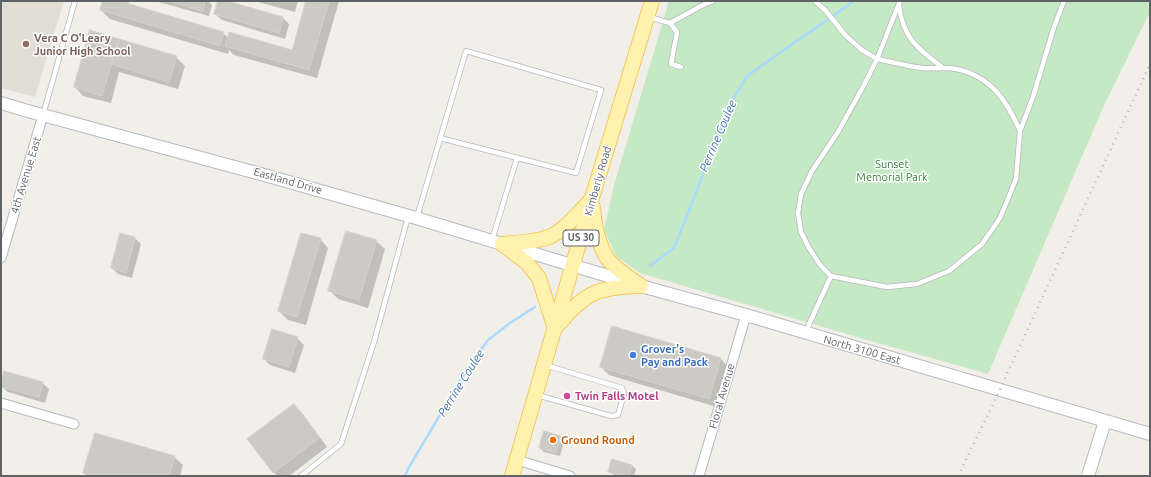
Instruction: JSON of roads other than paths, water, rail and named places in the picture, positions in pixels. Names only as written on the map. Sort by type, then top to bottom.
[{"type":"main road","name":"Kimberly Road","points":[[512,476],[574,266],[592,198],[652,1]]},
{"type":"main road","name":"Eastland Drive","points":[[1,103],[268,176],[412,217],[574,266]]},
{"type":"main road","points":[[497,243],[527,242],[550,236],[567,225],[592,198]]},
{"type":"main road","points":[[592,198],[594,222],[608,258],[641,286]]},
{"type":"main road","points":[[497,243],[527,263],[539,278],[555,330]]},
{"type":"main road","name":"North 3100 East","points":[[574,266],[1150,434]]},
{"type":"main road","points":[[555,330],[580,301],[591,294],[604,289],[626,286],[641,286]]},
{"type":"main road","points":[[1088,476],[1105,421]]},
{"type":"street","name":"4th Avenue East","points":[[1,258],[43,115]]},
{"type":"street","name":"Floral Avenue","points":[[699,476],[746,315]]},
{"type":"street","points":[[1,403],[74,424]]},
{"type":"street","points":[[517,460],[570,476]]},
{"type":"lane","points":[[43,115],[75,1]]},
{"type":"lane","points":[[670,23],[713,1]]},
{"type":"lane","points":[[815,1],[826,11],[846,36],[862,50],[877,59],[924,68],[942,67],[957,69],[979,77],[994,88],[1013,114],[1020,131]]},
{"type":"lane","points":[[899,3],[877,59],[864,85],[841,126],[812,171],[801,194],[798,213],[801,232],[821,266],[831,276],[887,287],[917,284],[948,271],[982,244],[1000,218],[1016,179],[1020,131],[1033,97],[1054,27],[1064,1]]},
{"type":"lane","points":[[899,3],[901,21],[911,41],[925,55],[942,67]]},
{"type":"lane","points":[[647,17],[670,23],[677,32],[671,64],[681,67]]},
{"type":"lane","points":[[301,476],[341,444],[412,217],[440,138],[466,51],[600,90],[576,173],[440,138]]},
{"type":"lane","points":[[497,243],[517,158]]},
{"type":"lane","points":[[805,333],[831,276]]},
{"type":"lane","points":[[536,395],[612,416],[618,416],[624,394],[622,388],[545,365]]},
{"type":"waterway","name":"Perrine Coulee","points":[[650,266],[674,248],[729,106],[747,76],[854,1]]},
{"type":"waterway","name":"Perrine Coulee","points":[[405,476],[467,369],[488,340],[510,323],[535,307]]},
{"type":"railway","points":[[958,476],[996,398],[1150,64]]},
{"type":"place","name":"Vera C O'Leary Junior High School","points":[[26,44]]},
{"type":"place","name":"Grover's Pay and Pack","points":[[633,355]]},
{"type":"place","name":"Twin Falls Motel","points":[[567,396]]},
{"type":"place","name":"Ground Round","points":[[553,440]]},
{"type":"park label","name":"Sunset Memorial Park","points":[[892,170]]}]
